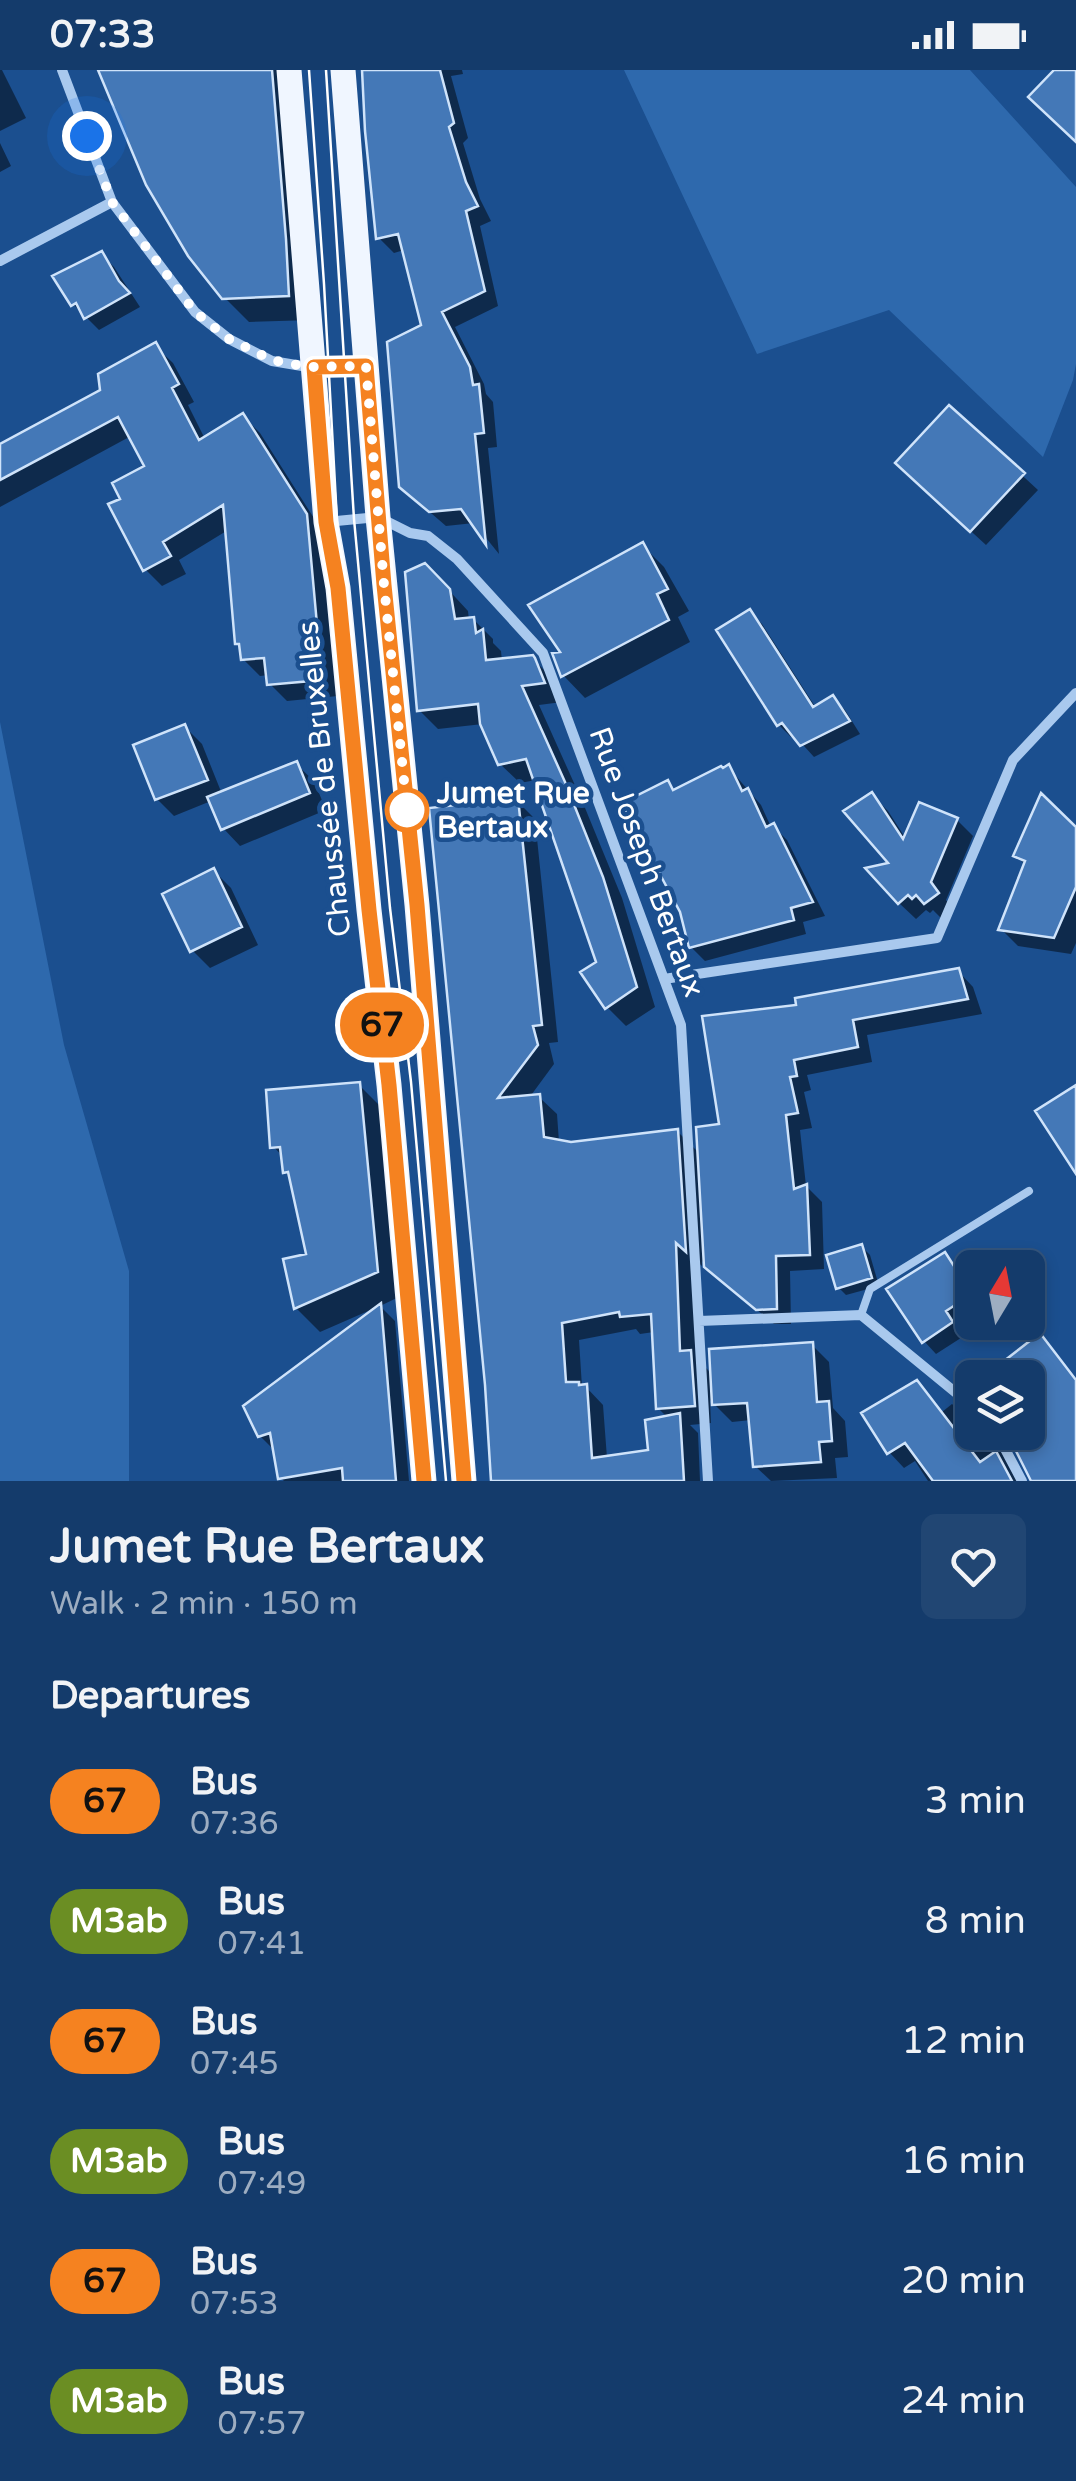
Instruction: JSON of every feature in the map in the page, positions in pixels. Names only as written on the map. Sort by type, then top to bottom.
[{"type":"main road","name":"Chaussée de Bruxelles","points":[[289,70],[326,522],[338,588],[389,1085],[424,1481]]},
{"type":"main road","points":[[343,70],[378,518],[417,905],[464,1481]]},
{"type":"street","points":[[62,70],[112,202],[195,312],[229,339],[272,360],[314,367],[366,366]]},
{"type":"street","points":[[0,261],[112,202]]},
{"type":"street","name":"Rue Joseph Bertaux","points":[[326,522],[378,518],[410,533],[428,536],[457,559],[543,653],[681,1025],[708,1481]]},
{"type":"street","points":[[664,979],[937,938],[1013,760],[1076,693]]},
{"type":"street","points":[[698,1322],[861,1315],[955,1392]]},
{"type":"street","points":[[1006,1450],[1022,1481]]},
{"type":"lane","points":[[861,1315],[870,1289],[1028,1191]]},
{"type":"shaded area","points":[[624,70],[970,70],[1076,187],[1076,364],[1043,457],[889,310],[757,354]]},
{"type":"shaded area","points":[[0,722],[64,1045],[129,1271],[129,1481],[0,1481]]},
{"type":"building","points":[[98,70],[272,70],[289,296],[222,299],[188,256],[146,185]]},
{"type":"building","points":[[362,70],[440,70],[454,123],[449,127],[478,206],[466,211],[485,291],[442,312],[470,367],[473,385],[479,384],[484,433],[475,434],[486,545],[461,509],[429,512],[399,487],[387,342],[421,325],[398,234],[376,239]]},
{"type":"building","points":[[1054,70],[1076,70],[1076,142],[1028,97]]},
{"type":"building","points":[[102,251],[130,293],[84,319],[76,303],[71,306],[52,276]]},
{"type":"building","points":[[156,342],[179,384],[172,388],[199,440],[243,413],[307,514],[322,680],[267,685],[264,658],[241,660],[239,644],[235,644],[223,505],[163,542],[171,556],[143,571],[108,504],[120,499],[112,483],[144,466],[118,417],[0,480],[0,444],[100,390],[98,374]]},
{"type":"building","points":[[949,405],[1025,473],[970,532],[895,463]]},
{"type":"building","points":[[643,542],[668,589],[657,594],[669,620],[561,677],[552,653],[560,652],[528,605]]},
{"type":"building","points":[[425,563],[450,589],[455,619],[474,617],[476,633],[483,629],[486,660],[533,655],[535,658],[545,683],[522,686],[603,877],[637,987],[605,1009],[580,972],[596,962],[526,759],[498,765],[480,724],[478,704],[417,711],[405,572]]},
{"type":"building","points":[[750,609],[813,707],[833,695],[850,721],[800,746],[782,723],[777,726],[716,630]]},
{"type":"building","points":[[185,724],[208,780],[155,800],[133,745]]},
{"type":"building","points":[[297,761],[310,793],[221,830],[207,797]]},
{"type":"building","points":[[729,764],[742,791],[748,788],[766,827],[774,823],[813,902],[791,908],[794,920],[689,948],[680,912],[622,803],[668,780],[673,790]]},
{"type":"building","points":[[872,792],[903,839],[919,802],[958,818],[931,882],[939,893],[924,904],[916,895],[912,899],[908,895],[898,904],[865,868],[888,863],[843,811]]},
{"type":"building","points":[[1041,793],[1076,827],[1076,887],[1054,938],[998,930],[1025,861],[1013,856]]},
{"type":"building","points":[[518,798],[542,1025],[533,1026],[538,1045],[498,1098],[540,1094],[544,1137],[571,1142],[678,1129],[686,1252],[676,1243],[680,1351],[691,1350],[695,1406],[656,1409],[651,1314],[620,1317],[619,1312],[562,1323],[566,1382],[587,1384],[592,1458],[648,1450],[645,1420],[680,1413],[684,1481],[491,1481],[429,808]]},
{"type":"building","points":[[214,868],[242,927],[190,952],[162,894]]},
{"type":"building","points":[[959,968],[968,999],[853,1020],[858,1047],[794,1060],[797,1076],[790,1077],[798,1113],[786,1115],[794,1189],[807,1184],[810,1255],[776,1256],[777,1309],[756,1310],[704,1267],[696,1127],[719,1124],[702,1016],[796,1005],[795,998]]},
{"type":"building","points":[[360,1082],[378,1272],[294,1309],[283,1259],[306,1254],[288,1172],[283,1173],[280,1147],[270,1148],[266,1090]]},
{"type":"building","points":[[1076,1085],[1076,1174],[1035,1111]]},
{"type":"building","points":[[862,1244],[872,1278],[836,1289],[826,1255]]},
{"type":"building","points":[[945,1252],[955,1268],[955,1305],[946,1311],[953,1322],[922,1343],[886,1289]]},
{"type":"building","points":[[381,1303],[396,1481],[343,1481],[342,1468],[278,1479],[270,1433],[258,1437],[243,1406]]},
{"type":"building","points":[[1031,1340],[1045,1340],[1076,1380],[1076,1481],[1031,1481],[1016,1450],[1045,1450],[1045,1360],[1005,1360]]},
{"type":"building","points":[[813,1342],[817,1402],[829,1401],[832,1441],[819,1442],[821,1462],[753,1467],[747,1403],[712,1405],[709,1349]]},
{"type":"building","points":[[917,1380],[955,1429],[955,1450],[971,1450],[980,1462],[996,1451],[1012,1481],[933,1481],[905,1443],[887,1454],[861,1413]]},
{"type":"tram line","points":[[309,70],[337,521],[373,910],[395,1083],[430,1481]]},
{"type":"tram line","points":[[326,70],[354,519],[390,908],[411,1082],[446,1481]]},
{"type":"bus line","name":"67","points":[[424,1481],[389,1085],[338,588],[326,522],[314,367],[366,366],[417,905],[464,1481]]},
{"type":"place","name":"Jumet Rue Bertaux","points":[[407,810]]},
{"type":"route","points":[[87,136],[112,202],[195,312],[229,339],[272,360],[308,367],[366,366],[407,810]]}]
